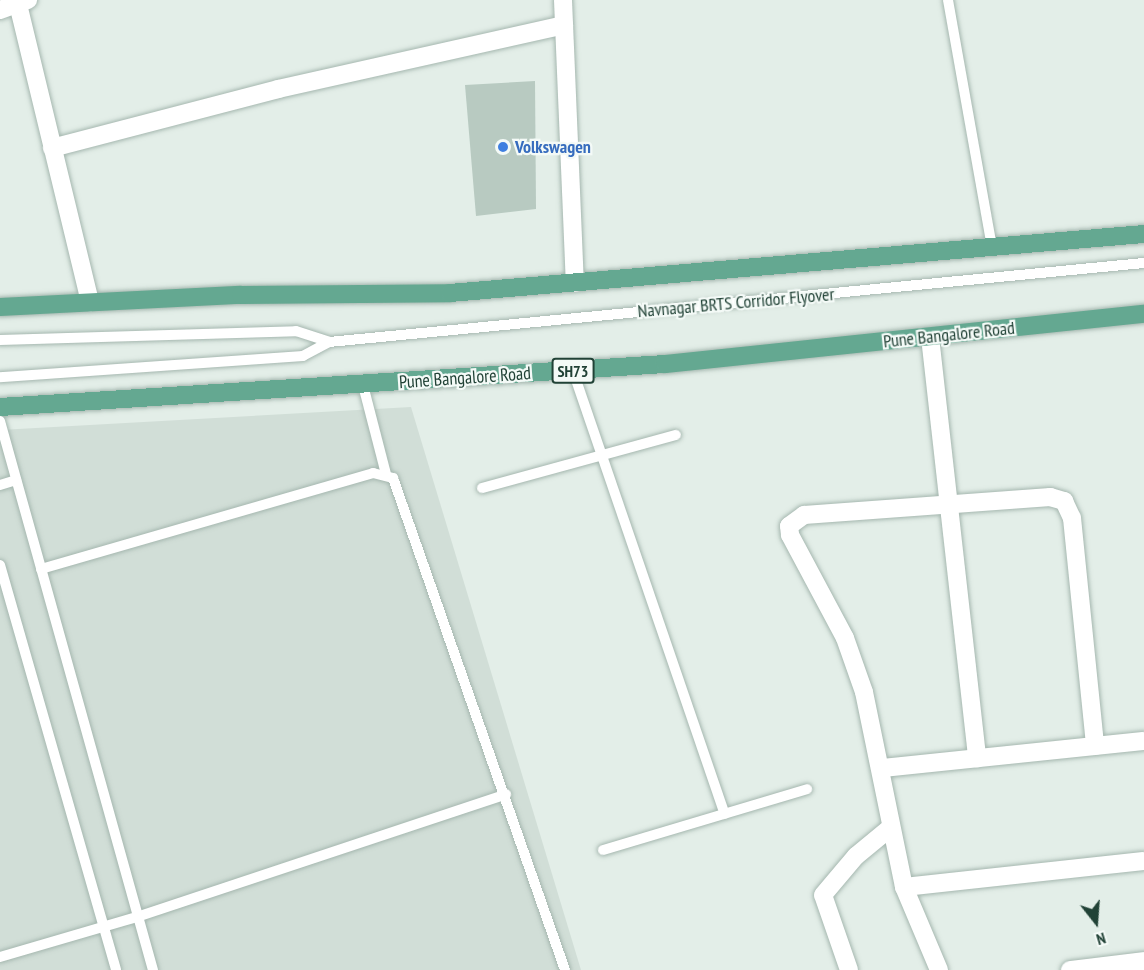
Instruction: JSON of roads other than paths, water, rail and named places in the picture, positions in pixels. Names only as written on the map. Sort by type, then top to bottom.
[{"type":"main road","points":[[0,307],[241,295],[450,293],[1144,234]]},
{"type":"main road","name":"Pune Bangalore Road","points":[[0,407],[573,371],[1144,314]]},
{"type":"street","points":[[563,0],[575,283]]},
{"type":"street","points":[[15,3],[90,302]]},
{"type":"street","points":[[52,148],[278,89],[564,25]]},
{"type":"street","points":[[930,337],[977,758]]},
{"type":"street","points":[[939,970],[904,887],[890,828],[882,768],[864,692],[845,638],[790,535],[789,526],[804,515],[1050,497],[1064,501],[1068,507],[1095,746]]},
{"type":"street","points":[[882,768],[1144,741]]},
{"type":"street","points":[[849,970],[823,895],[856,856],[890,828]]},
{"type":"street","points":[[904,887],[1144,861]]},
{"type":"street","points":[[1070,970],[1144,961]]},
{"type":"lane","points":[[948,0],[992,248]]},
{"type":"lane","name":"Navnagar BRTS Corridor Flyover","points":[[329,342],[1144,263]]},
{"type":"lane","points":[[0,340],[296,332],[329,342]]},
{"type":"lane","points":[[0,377],[303,356],[329,342]]},
{"type":"lane","points":[[573,371],[725,814]]},
{"type":"lane","points":[[363,385],[386,474],[398,486],[565,970]]},
{"type":"lane","points":[[0,421],[136,917],[153,970]]},
{"type":"lane","points":[[482,488],[676,435]]},
{"type":"lane","points":[[41,568],[373,473],[386,474]]},
{"type":"lane","points":[[0,485],[16,480]]},
{"type":"lane","points":[[0,565],[116,970]]},
{"type":"lane","points":[[603,850],[807,789]]},
{"type":"lane","points":[[0,957],[136,917],[506,794]]},
{"type":"place","name":"Volkswagen","points":[[503,147]]}]
